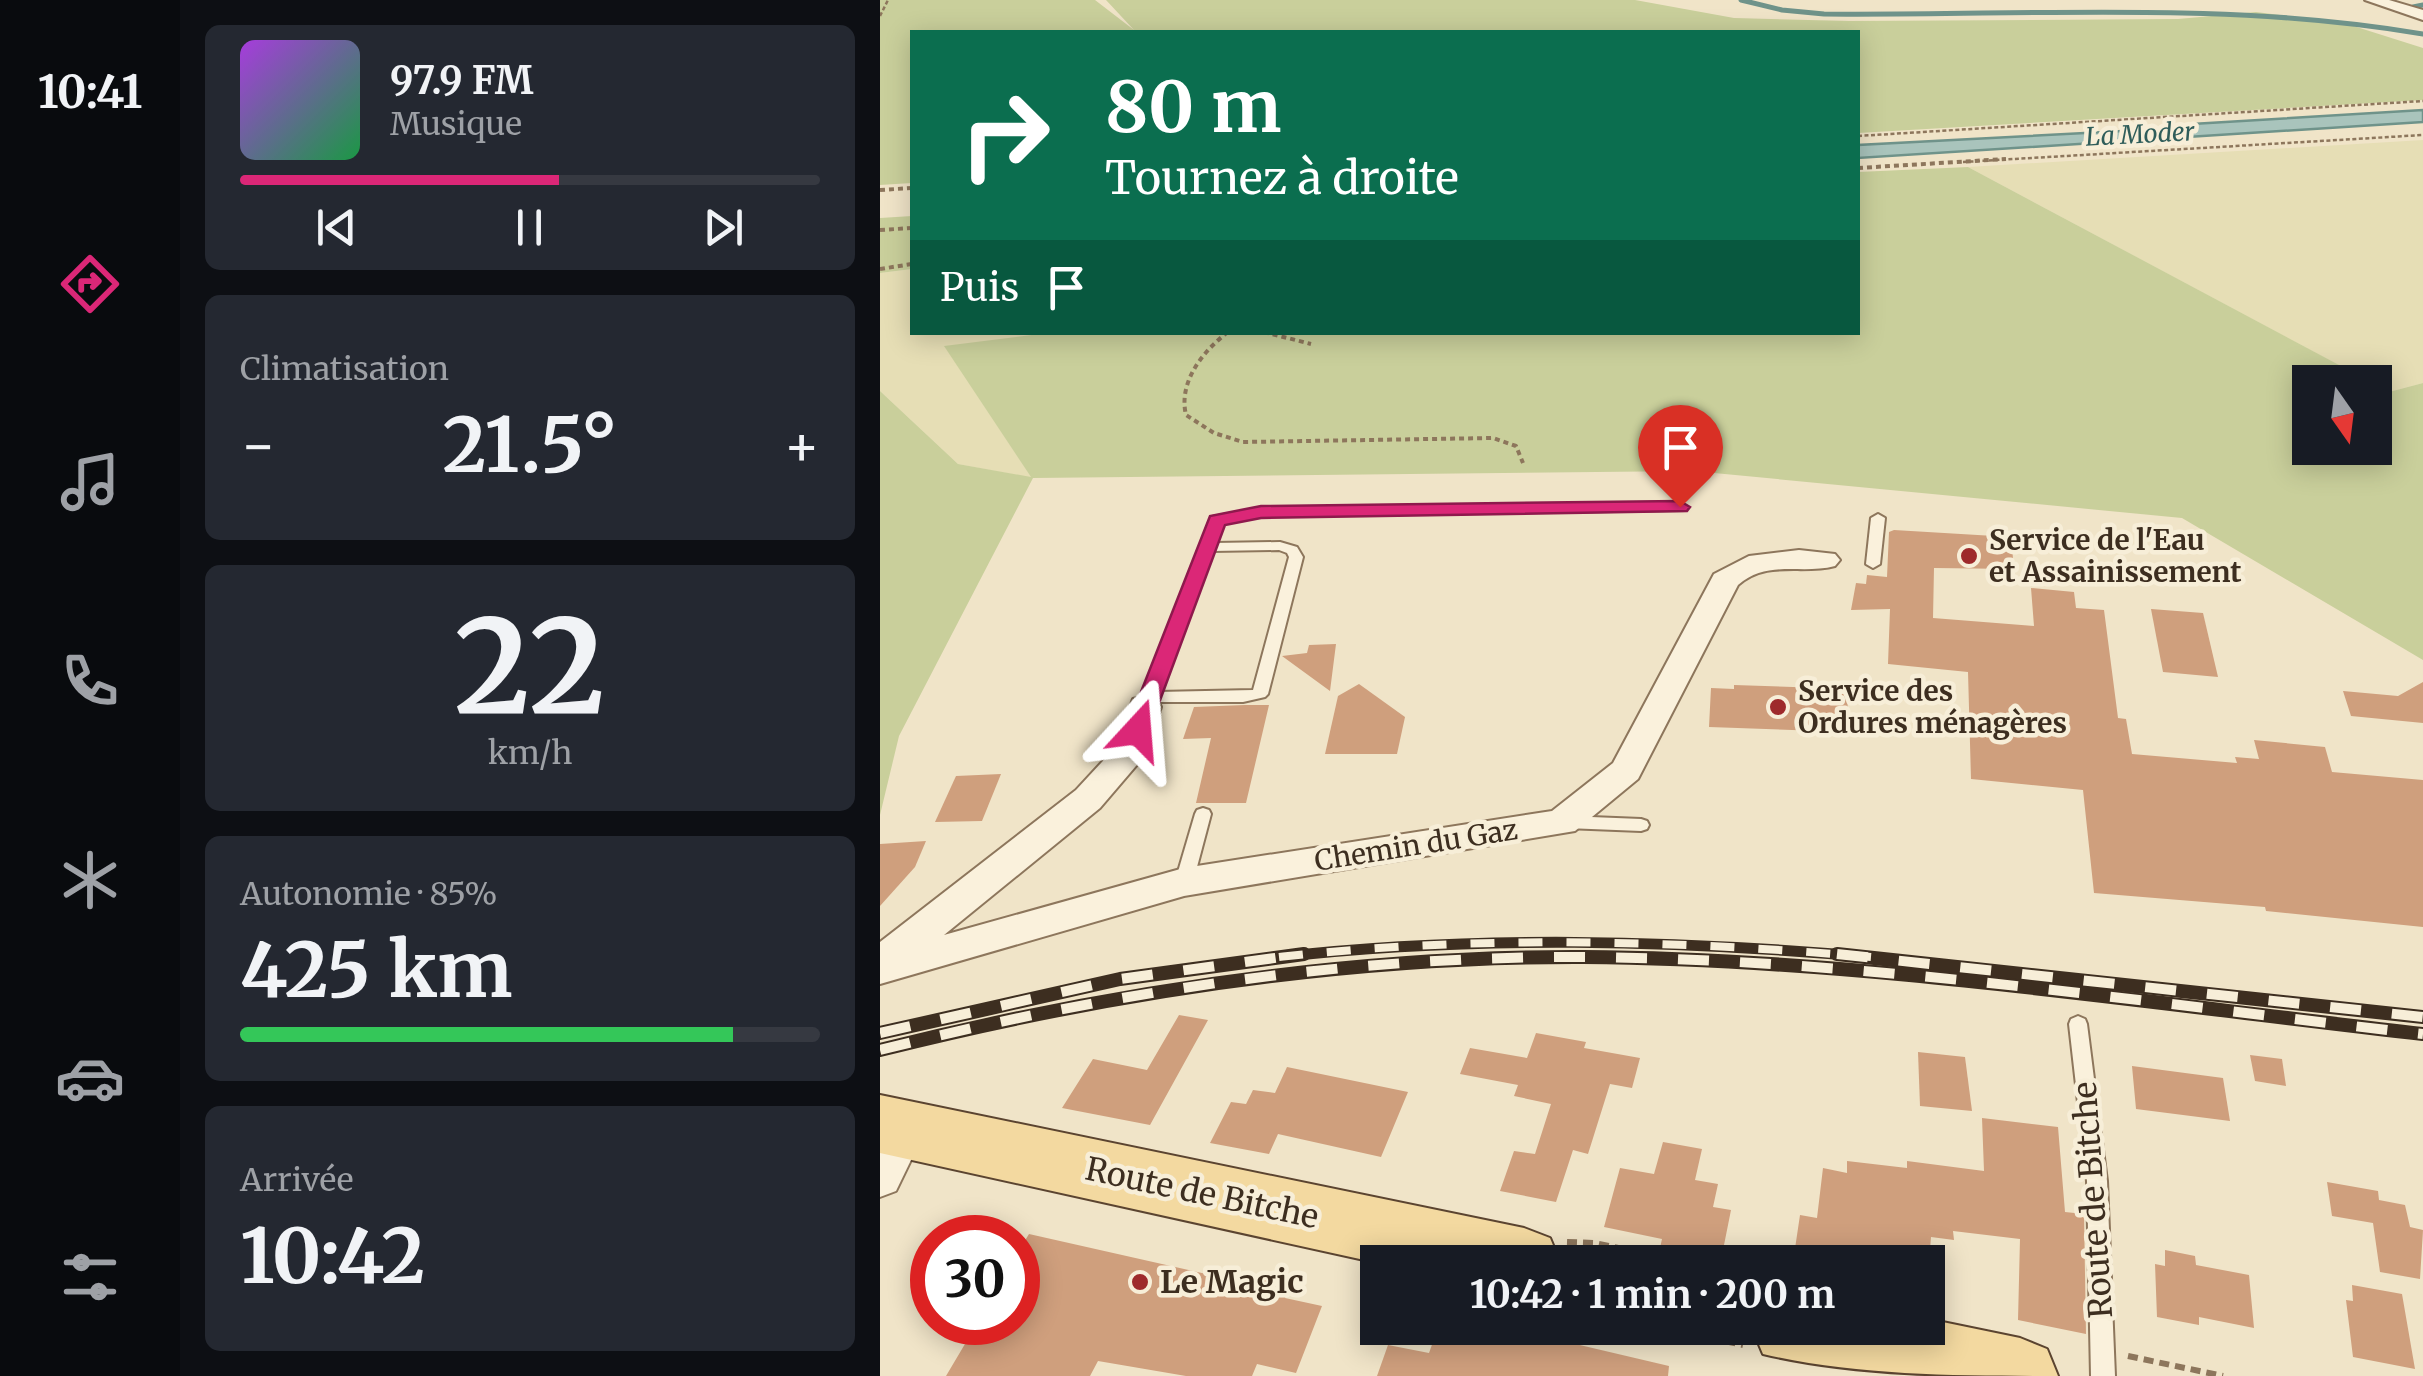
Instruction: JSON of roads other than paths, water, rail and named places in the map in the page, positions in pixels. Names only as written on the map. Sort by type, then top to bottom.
[{"type":"main road","name":"Route de Bitche","points":[[888,1143],[1433,1245]]},
{"type":"main road","points":[[1871,1345],[2020,1376]]},
{"type":"street","points":[[2373,0],[2423,15]]},
{"type":"street","name":"Chemin du Gaz","points":[[880,966],[1184,882],[1562,822],[1626,771],[1725,580],[1733,572],[1772,560],[1825,560]]},
{"type":"street","points":[[880,966],[1088,799],[1130,753],[1147,702]]},
{"type":"lane","points":[[1206,547],[1280,546],[1292,550],[1296,557],[1260,694],[1147,702],[1216,520],[1235,514],[1680,507]]},
{"type":"lane","points":[[1873,564],[1878,518]]},
{"type":"lane","points":[[1184,882],[1203,814]]},
{"type":"lane","points":[[1562,822],[1640,825]]},
{"type":"lane","name":"Route de Bitche","points":[[2078,1024],[2097,1181],[2103,1376]]},
{"type":"water","name":"La Moder","points":[[2423,110],[2423,122],[1860,158],[1860,145],[2181,128],[2192,124]]},
{"type":"waterway","points":[[1741,0],[1782,10],[1824,14],[2199,13],[2348,23],[2423,34]]},
{"type":"waterway","points":[[2413,7],[2423,5]]},
{"type":"railway","points":[[1289,956],[1426,945],[1575,942],[1855,956]]},
{"type":"railway","points":[[1289,956],[1304,954]]},
{"type":"railway","points":[[1837,954],[1855,956]]},
{"type":"railway","points":[[880,1033],[1120,979],[1289,956]]},
{"type":"railway","points":[[1279,957],[1289,956]]},
{"type":"railway","points":[[1855,956],[1871,957]]},
{"type":"railway","points":[[1855,956],[2423,1017]]},
{"type":"railway","points":[[880,1050],[1054,1011],[1229,981],[1405,963],[1583,957],[1899,974],[2423,1034]]},
{"type":"place","name":"Service de l'Eau et Assainissement","points":[[1969,556]]},
{"type":"place","name":"Service des Ordures ménagères","points":[[1778,707]]},
{"type":"place","name":"Le Magic","points":[[1140,1282]]}]
